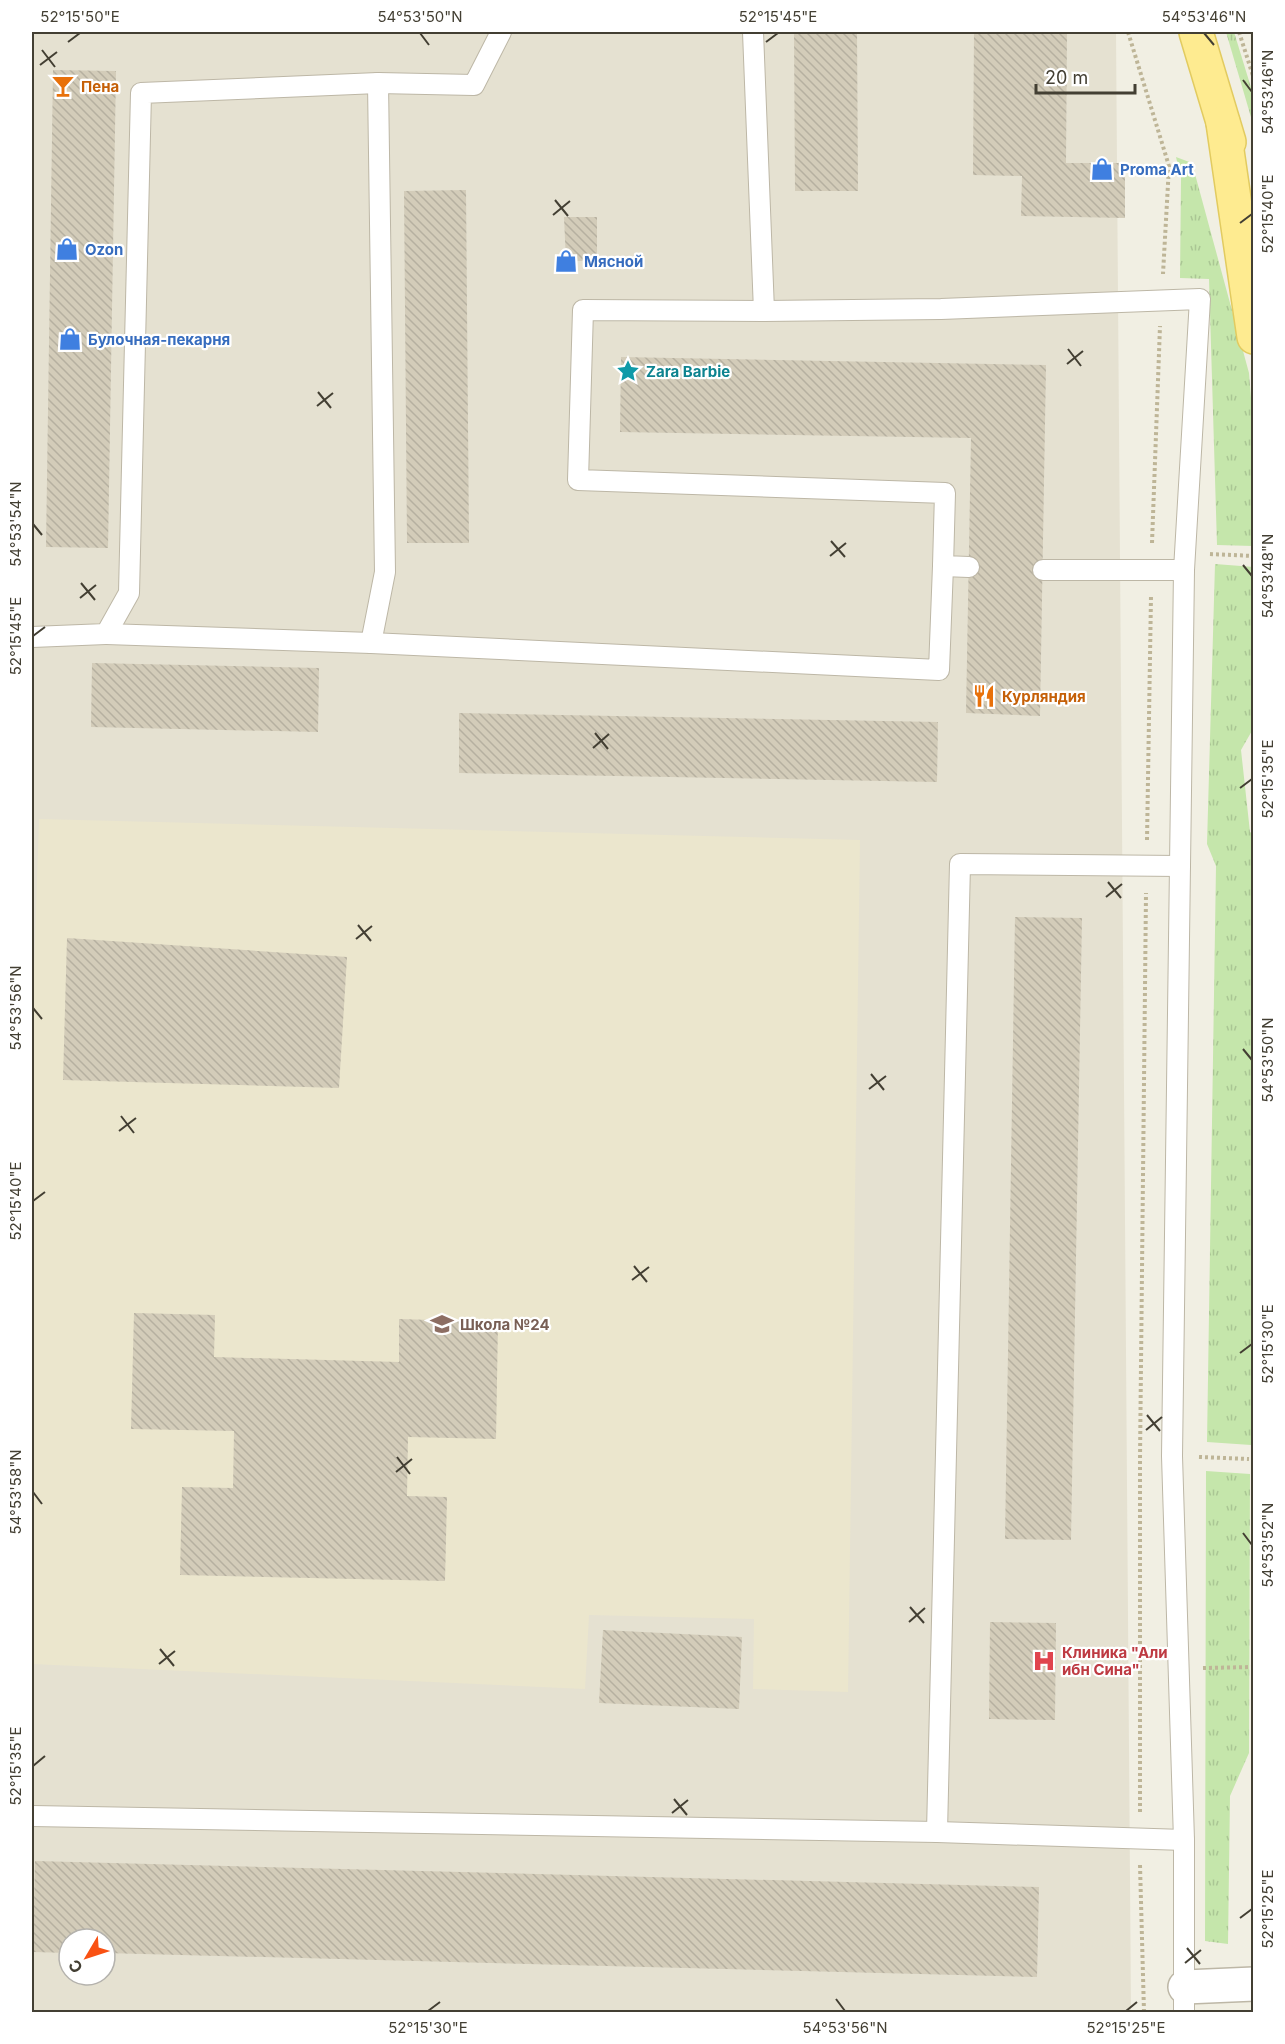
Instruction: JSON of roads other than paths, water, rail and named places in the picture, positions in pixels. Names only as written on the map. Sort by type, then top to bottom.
[{"type":"main road","points":[[1196,32],[1222,123],[1254,211]]},
{"type":"main road","points":[[1222,123],[1254,337]]},
{"type":"street","points":[[1185,2000],[1254,1984]]},
{"type":"lane","points":[[106,634],[129,593],[141,93],[378,83],[474,85],[501,32]]},
{"type":"lane","points":[[753,32],[764,311]]},
{"type":"lane","points":[[371,643],[385,572],[378,83]]},
{"type":"lane","points":[[32,637],[106,634],[371,643],[939,670],[945,493],[578,480],[583,310],[941,309],[1200,299],[1184,570],[1172,1456],[1184,1840],[1185,2000]]},
{"type":"lane","points":[[943,566],[969,567]]},
{"type":"lane","points":[[1043,570],[1184,570]]},
{"type":"lane","points":[[937,1832],[960,864],[1180,866]]},
{"type":"lane","points":[[32,1816],[937,1832],[1184,1840]]},
{"type":"place","name":"Пена","points":[[63,86]]},
{"type":"place","name":"Proma Art","points":[[1102,169]]},
{"type":"place","name":"Ozon","points":[[67,249]]},
{"type":"place","name":"Мясной","points":[[566,261]]},
{"type":"place","name":"Булочная-пекарня","points":[[70,339]]},
{"type":"place","name":"Zara Barbie","points":[[628,371]]},
{"type":"place","name":"Курляндия","points":[[984,696]]},
{"type":"place","name":"Школа №24","points":[[442,1324]]},
{"type":"place","name":"Клиника \"Али ибн Сина\"","points":[[1044,1661]]}]
